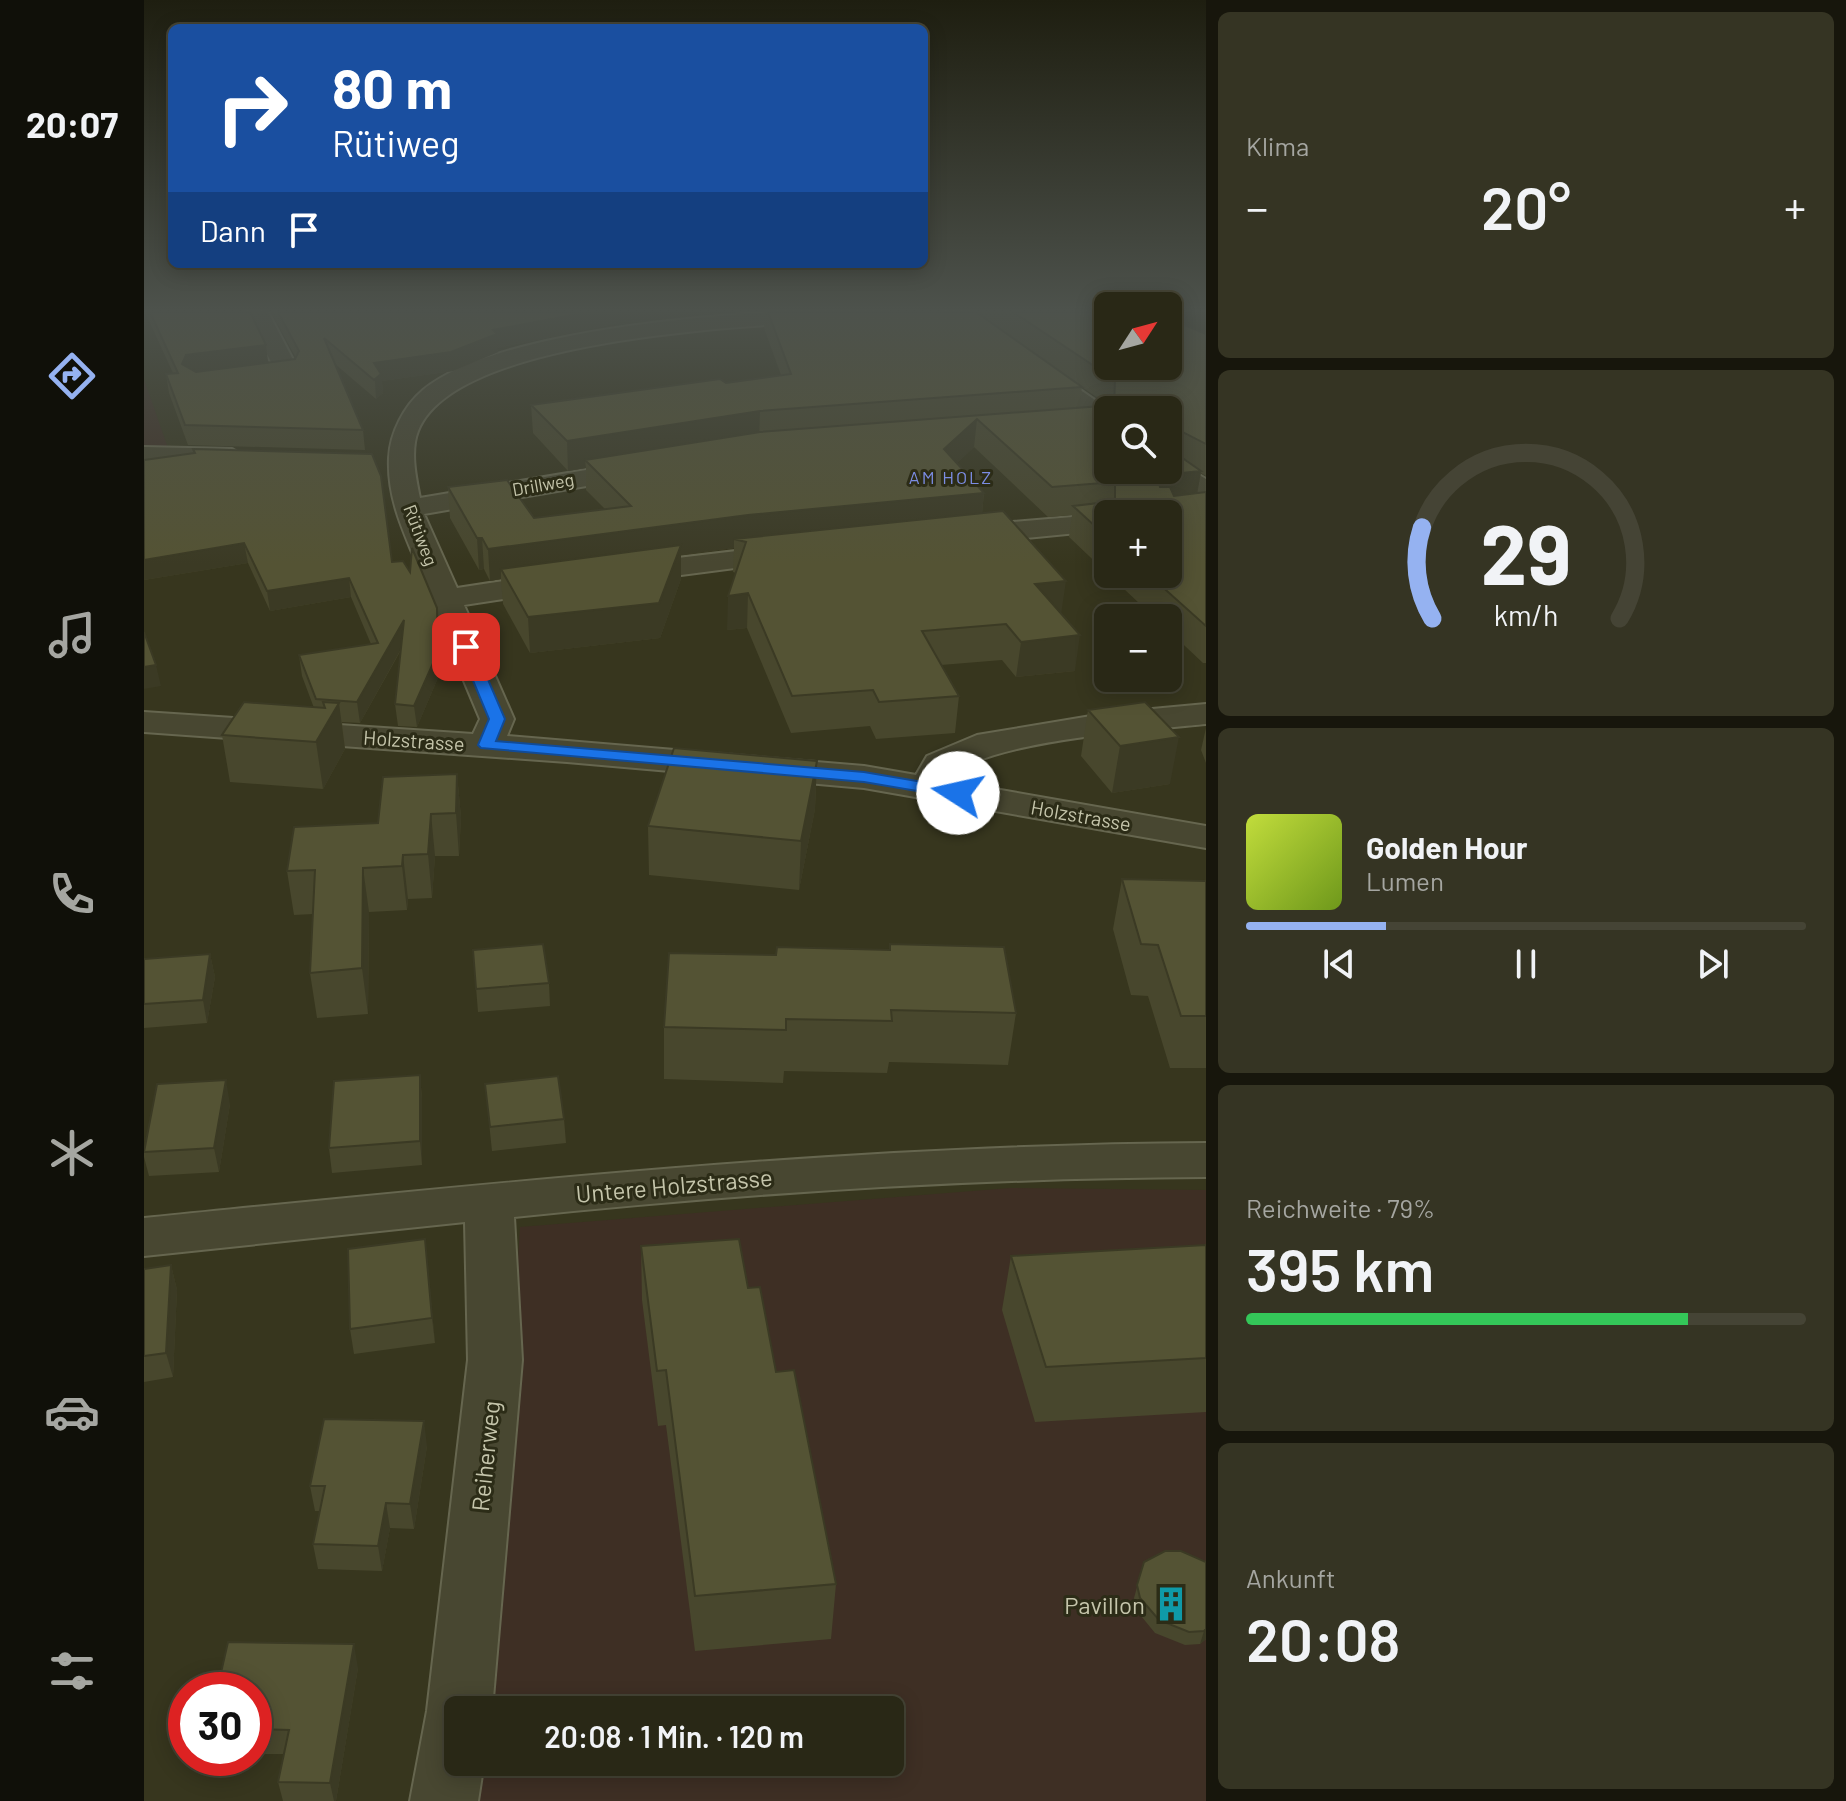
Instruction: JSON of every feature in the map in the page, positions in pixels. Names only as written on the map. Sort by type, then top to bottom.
[{"type":"street","name":"Rütiweg","points":[[432,396],[421,403],[406,429],[403,462],[408,508],[497,719],[486,745]]},
{"type":"street","points":[[1072,396],[1094,412]]},
{"type":"street","points":[[1066,426],[1094,423]]},
{"type":"street","points":[[144,455],[251,457]]},
{"type":"street","points":[[372,461],[403,462]]},
{"type":"street","name":"Drillweg","points":[[408,508],[669,464]]},
{"type":"street","points":[[1182,481],[1202,505]]},
{"type":"street","points":[[930,538],[1094,523]]},
{"type":"street","points":[[446,599],[585,578],[808,551]]},
{"type":"street","points":[[927,787],[940,764],[977,746],[1109,723],[1206,714]]},
{"type":"street","name":"Holzstrasse","points":[[144,722],[486,745],[864,777],[1206,837]]},
{"type":"street","name":"Untere Holzstrasse","points":[[144,1237],[644,1186],[1031,1161],[1206,1160]]},
{"type":"street","name":"Reiherweg","points":[[460,1696],[495,1360],[489,1202]]},
{"type":"street","name":"Reiherweg","points":[[444,1801],[448,1776]]},
{"type":"shaded area","points":[[144,396],[150,396],[169,451],[144,450]]},
{"type":"shaded area","points":[[1010,1188],[1206,1190],[1206,1801],[479,1801],[482,1776],[904,1776],[904,1696],[491,1696],[520,1227]]},
{"type":"building","points":[[174,396],[349,396],[363,430],[185,425]]},
{"type":"building","points":[[596,396],[961,396],[760,411],[567,441],[531,405]]},
{"type":"building","points":[[1182,396],[1206,396],[1206,444],[1182,432]]},
{"type":"building","points":[[1094,407],[1094,484],[1052,487],[977,419],[944,449],[984,493],[748,515],[488,549],[482,538],[477,538],[448,487],[507,480],[534,518],[631,506],[585,460],[760,432]]},
{"type":"building","points":[[193,449],[372,454],[381,476],[392,562],[403,561],[410,572],[412,548],[437,608],[438,652],[414,706],[395,704],[404,620],[357,702],[316,699],[299,655],[378,643],[349,578],[267,591],[244,543],[144,560],[144,460],[195,453]]},
{"type":"building","points":[[1182,458],[1201,471],[1182,473]]},
{"type":"building","points":[[1115,484],[1160,484],[1160,487],[1170,487],[1174,496],[1206,492],[1206,626],[1164,588],[1182,588],[1182,500],[1115,500]]},
{"type":"building","points":[[1094,504],[1094,525],[1073,506]]},
{"type":"building","points":[[1003,511],[1066,581],[1035,584],[1080,635],[1021,642],[1006,624],[922,631],[959,696],[879,702],[873,690],[792,696],[748,593],[728,596],[746,542],[734,539]]},
{"type":"building","points":[[681,545],[659,603],[528,617],[501,569]]},
{"type":"building","points":[[144,632],[156,665],[144,667]]},
{"type":"building","points":[[244,702],[325,708],[323,702],[339,703],[316,742],[222,735]]},
{"type":"building","points":[[1145,702],[1179,737],[1120,746],[1088,710]]},
{"type":"building","points":[[674,748],[817,761],[801,841],[648,826]]},
{"type":"building","points":[[457,774],[456,813],[431,814],[428,854],[403,855],[402,866],[363,868],[362,968],[310,973],[315,870],[287,871],[294,827],[378,823],[383,777]]},
{"type":"building","points":[[1122,879],[1206,881],[1206,1016],[1181,1016],[1158,945],[1141,944]]},
{"type":"building","points":[[543,944],[549,983],[476,989],[473,950]]},
{"type":"building","points":[[890,944],[1004,947],[1016,1013],[891,1010],[892,1021],[786,1019],[786,1030],[664,1027],[669,953],[776,955],[777,947],[890,950]]},
{"type":"building","points":[[210,954],[203,1000],[144,1004],[144,959]]},
{"type":"building","points":[[420,1075],[420,1141],[329,1148],[334,1081]]},
{"type":"building","points":[[558,1076],[564,1119],[490,1127],[485,1084]]},
{"type":"building","points":[[226,1080],[214,1148],[144,1152],[157,1084]]},
{"type":"building","points":[[425,1239],[432,1318],[350,1329],[348,1249]]},
{"type":"building","points":[[739,1239],[748,1288],[760,1287],[776,1372],[794,1370],[836,1584],[695,1596],[666,1370],[657,1371],[641,1246]]},
{"type":"building","points":[[1206,1245],[1206,1358],[1046,1367],[1011,1256]]},
{"type":"building","points":[[171,1265],[166,1353],[144,1356],[144,1269]]},
{"type":"building","points":[[324,1419],[424,1421],[410,1504],[386,1503],[378,1546],[313,1544],[325,1486],[310,1486]]},
{"type":"building","name":"Pavillon","points":[[1165,1551],[1181,1551],[1206,1562],[1204,1631],[1189,1632],[1159,1620],[1140,1598],[1137,1585],[1144,1562]]},
{"type":"building","points":[[228,1642],[354,1644],[330,1783],[278,1782],[289,1730],[272,1730],[272,1672],[221,1672]]},
{"type":"place","name":"Pavillon","points":[[1171,1604]]},
{"type":"district","name":"AM HOLZ","points":[[951,477]]},
{"type":"route","points":[[466,647],[497,719],[486,745],[864,777],[958,793]]}]
